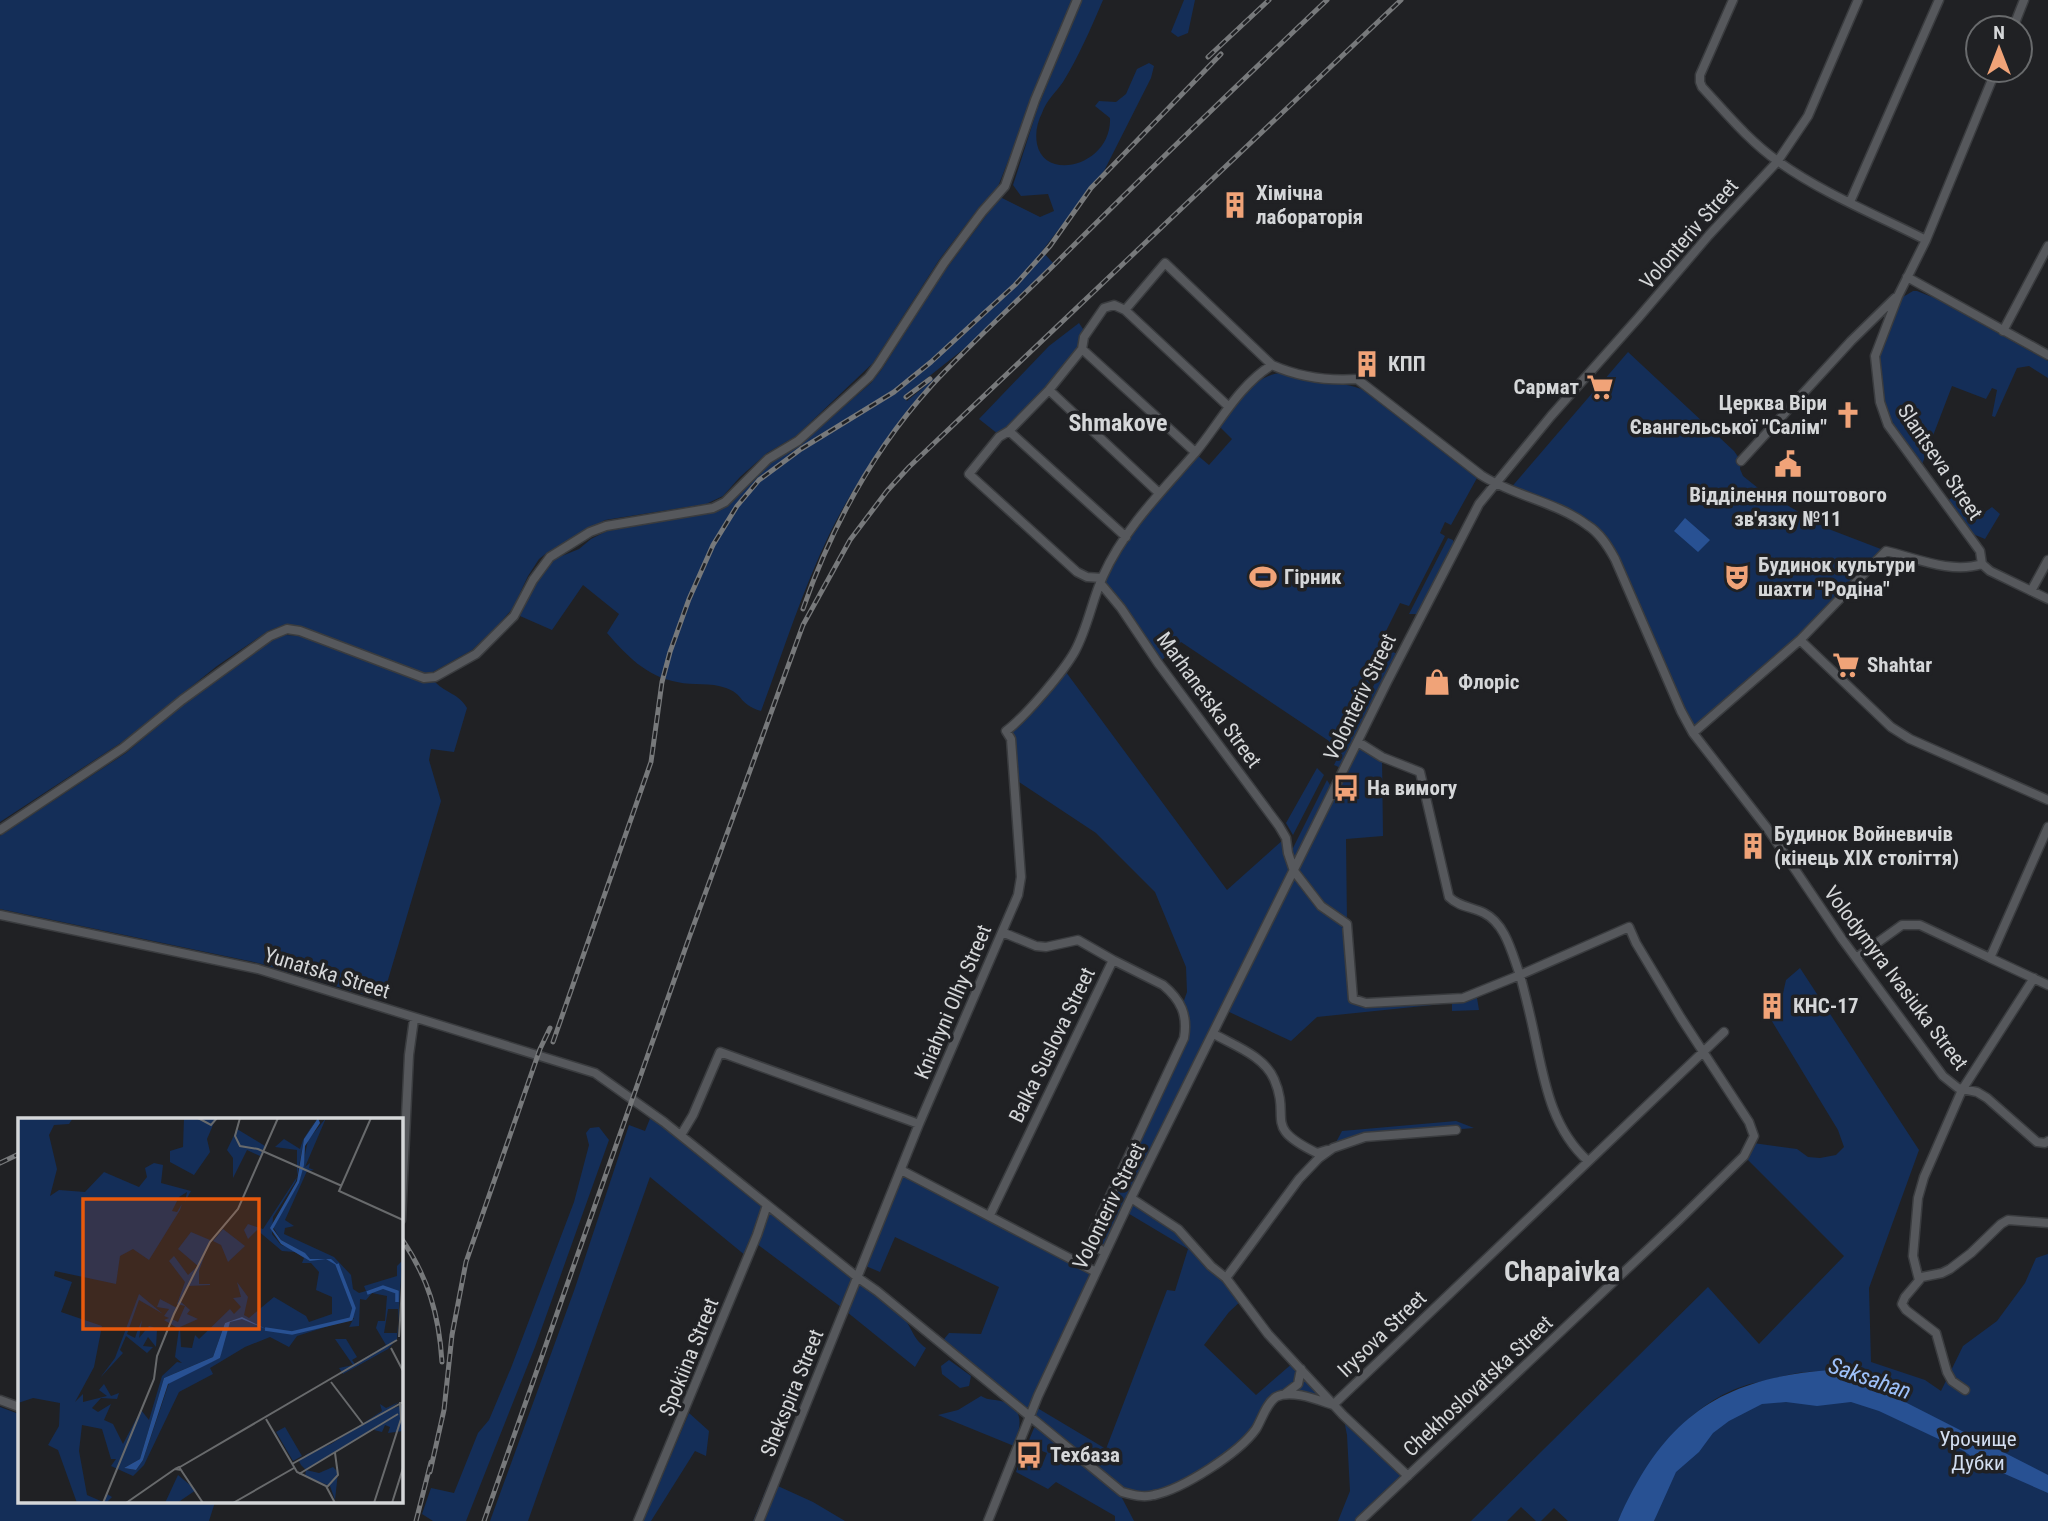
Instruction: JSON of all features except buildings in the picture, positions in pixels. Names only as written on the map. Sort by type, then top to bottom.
[{"type":"street","points":[[0,830],[123,748],[182,700],[270,636],[287,629],[300,631],[425,678],[435,677],[476,654],[514,616],[533,580],[550,557],[590,532],[606,526],[713,508],[725,502],[768,458],[798,441],[869,377],[944,263],[1005,186],[1035,100],[1076,0]]},
{"type":"street","points":[[1733,0],[1700,82],[1748,136],[1777,162],[1926,240]]},
{"type":"street","name":"Volonteriv Street","points":[[988,1521],[1059,1348],[1460,538],[1494,484],[1709,235],[1777,162],[1808,116],[1858,0]]},
{"type":"street","points":[[1850,202],[1939,0]]},
{"type":"street","name":"Slantseva Street","points":[[1982,564],[1980,551],[1888,425],[1880,402],[1875,356],[1898,296],[1926,240],[1990,84]]},
{"type":"street","points":[[2003,331],[2048,246]]},
{"type":"street","points":[[1125,310],[1165,263],[1272,365],[1254,379],[1229,407],[1159,493],[1126,537],[1101,581],[1077,572],[968,474],[999,437],[1049,390],[1082,349],[1084,337],[1104,308],[1114,305],[1125,310],[1229,407]]},
{"type":"street","points":[[1907,277],[2048,355]]},
{"type":"street","name":"Slantseva Street","points":[[1741,461],[1858,334],[1898,296]]},
{"type":"street","points":[[1082,349],[1195,452]]},
{"type":"street","name":"Volodymyra Ivasiuka Street","points":[[1272,365],[1293,374],[1338,380],[1357,379],[1494,484],[1588,525],[1605,542],[1615,559],[1693,733],[1767,828],[1856,958],[1943,1076],[1962,1090],[1976,1092],[1987,1098],[2037,1142],[2048,1141]]},
{"type":"street","points":[[1049,390],[1159,493]]},
{"type":"street","points":[[1009,430],[1126,537]]},
{"type":"street","points":[[1693,733],[1800,640],[1886,551],[1950,567],[1970,568],[1982,564],[1990,571],[2048,599]]},
{"type":"street","points":[[2031,591],[2048,560]]},
{"type":"street","name":"Kniahyni Olhy Street","points":[[857,1277],[919,1124],[1018,895],[1021,877],[1011,739],[1006,731],[1063,668],[1076,649],[1101,581]]},
{"type":"street","name":"Marhanetska Street","points":[[1101,581],[1286,838],[1294,871]]},
{"type":"street","points":[[1800,640],[1891,727],[1910,739],[2048,800]]},
{"type":"street","points":[[1358,743],[1382,757],[1420,772],[1449,897],[1454,903],[1485,913],[1495,920],[1510,947],[1520,975],[1552,1107],[1562,1131],[1588,1161]]},
{"type":"street","points":[[1990,958],[2048,827]]},
{"type":"street","points":[[1294,871],[1321,906],[1348,924],[1352,995],[1356,1002],[1463,998],[1629,927],[1636,943],[1704,1051]]},
{"type":"street","name":"Yunatska Street","points":[[0,915],[258,969],[595,1073],[681,1135],[1030,1416]]},
{"type":"street","points":[[1856,958],[1908,923],[1920,925],[2048,985]]},
{"type":"street","name":"Balka Suslova Street","points":[[990,1215],[1113,960],[1078,940],[1046,947],[1036,946],[1002,932]]},
{"type":"street","points":[[1105,1253],[1097,1247],[1094,1230],[1184,1038],[1186,1018],[1175,996],[1163,985],[1113,960]]},
{"type":"street","points":[[1919,1280],[1913,1256],[1918,1198],[1924,1177],[1962,1090],[2034,978]]},
{"type":"street","points":[[402,1200],[410,1042],[414,1018]]},
{"type":"street","name":"Irysova Street","points":[[1286,1394],[1333,1405],[1724,1032]]},
{"type":"street","points":[[1214,1034],[1258,1059],[1269,1071],[1278,1089],[1280,1117],[1286,1134],[1317,1153],[1365,1138],[1456,1130]]},
{"type":"street","name":"Chekhoslovatska Street","points":[[1360,1521],[1744,1156],[1752,1143],[1753,1130],[1704,1051]]},
{"type":"street","points":[[681,1135],[693,1115],[720,1052],[919,1124]]},
{"type":"street","points":[[1226,1278],[1299,1179],[1333,1148]]},
{"type":"street","points":[[901,1170],[1096,1272]]},
{"type":"street","points":[[1132,1198],[1178,1229],[1211,1266],[1226,1278],[1268,1334],[1333,1405],[1408,1476]]},
{"type":"street","name":"Spokiina Street","points":[[638,1521],[757,1236],[767,1205]]},
{"type":"street","points":[[1965,1390],[1952,1381],[1947,1372],[1936,1333],[1906,1310],[1902,1304],[1905,1297],[1919,1280],[1929,1274],[1950,1269],[2008,1220],[2048,1223]]},
{"type":"street","name":"Shekspira Street","points":[[759,1521],[857,1277]]},
{"type":"street","points":[[1030,1416],[1122,1492],[1146,1496],[1166,1491],[1207,1470],[1255,1430],[1270,1403],[1298,1384],[1301,1369]]},
{"type":"street","points":[[0,1400],[18,1407]]},
{"type":"green space","points":[[0,0],[1072,0],[997,189],[980,206],[939,260],[873,363],[796,436],[767,453],[723,496],[706,504],[605,520],[548,552],[539,559],[513,608],[497,626],[472,650],[433,672],[424,673],[303,627],[281,626],[268,631],[217,666],[122,742],[0,822]]},
{"type":"green space","points":[[1082,0],[1103,0],[1074,62],[1040,117],[1036,140],[1043,156],[1052,163],[1064,165],[1090,157],[1101,147],[1108,134],[1110,118],[1095,106],[1099,101],[1116,102],[1126,94],[1137,69],[1149,63],[1154,66],[1151,78],[1104,171],[1042,251],[1053,263],[970,344],[903,397],[907,401],[942,372],[880,450],[840,513],[810,578],[761,711],[748,705],[736,693],[726,688],[666,679],[638,664],[607,633],[619,614],[583,585],[552,630],[520,616],[534,587],[552,560],[579,549],[607,531],[711,513],[727,507],[771,462],[798,446],[871,383],[941,276],[1000,197],[1040,217],[1054,211],[1048,194],[1021,196],[1013,185],[1038,107]]},
{"type":"green space","points":[[1184,0],[1195,0],[1188,33],[1178,37],[1171,32]]},
{"type":"green space","points":[[1913,291],[1937,299],[2048,361],[2048,378],[2029,366],[2017,368],[1995,417],[1992,416],[1997,390],[1992,388],[1986,399],[1952,386],[1921,467],[1891,423],[1882,401],[1877,363],[1891,318],[1903,297]]},
{"type":"green space","points":[[1079,323],[1085,332],[1079,346],[1048,389],[1023,415],[998,434],[979,419],[1049,346]]},
{"type":"green space","points":[[1628,352],[1734,451],[1741,461],[1743,476],[1758,488],[1826,528],[1886,551],[1800,640],[1693,733],[1615,559],[1588,525],[1509,490],[1594,391],[1599,395],[1608,384],[1604,380]]},
{"type":"green space","name":"Гірник","points":[[1281,373],[1366,391],[1477,478],[1451,525],[1445,522],[1440,533],[1445,536],[1409,606],[1400,603],[1382,639],[1390,643],[1336,750],[1329,747],[1329,741],[1181,642],[1161,661],[1104,584],[1129,535],[1196,454],[1209,465],[1232,439],[1219,426],[1238,401],[1262,379]]},
{"type":"green space","points":[[1953,497],[1974,520],[1992,507],[2000,514],[1985,539],[1968,532],[1946,502]]},
{"type":"green space","points":[[1448,538],[1454,543],[1417,614],[1409,614]]},
{"type":"green space","points":[[286,635],[300,636],[424,682],[435,682],[460,699],[467,708],[454,752],[431,749],[429,760],[441,801],[382,1000],[258,963],[0,909],[0,836],[126,753],[184,704],[271,640]]},
{"type":"green space","points":[[1391,651],[1399,655],[1341,768],[1334,765]]},
{"type":"green space","points":[[1063,668],[1227,890],[1284,839],[1293,870],[1358,742],[1382,757],[1383,836],[1346,839],[1347,924],[1353,999],[1463,998],[1476,992],[1479,1010],[1452,1011],[1452,1003],[1317,1017],[1291,1041],[1225,1010],[1132,1198],[1178,1229],[1242,1300],[1229,1312],[1204,1345],[1256,1395],[1294,1362],[1333,1405],[1286,1394],[1276,1398],[1255,1430],[1226,1457],[1156,1495],[1122,1492],[940,1344],[949,1333],[981,1334],[999,1287],[895,1237],[880,1272],[861,1264],[901,1170],[1096,1272],[1034,1406],[1106,1449],[1167,1290],[1175,1291],[1188,1249],[1126,1212],[1105,1253],[1093,1236],[1184,1038],[1182,1006],[1187,992],[1186,967],[1155,892],[1096,833],[1013,778],[1006,731]]},
{"type":"green space","points":[[1317,768],[1324,775],[1293,835],[1286,823]]},
{"type":"green space","points":[[1327,780],[1332,788],[1297,857],[1294,857],[1291,852]]},
{"type":"green space","name":"Урочище Дубки","points":[[1800,968],[1919,1150],[1869,1288],[1871,1362],[1925,1380],[1941,1391],[1963,1346],[1997,1321],[2025,1283],[2036,1258],[2048,1254],[2048,1521],[1654,1521],[1676,1455],[1770,1394],[1883,1391],[1870,1383],[1844,1374],[1818,1371],[1790,1374],[1743,1386],[1713,1400],[1695,1413],[1650,1463],[1618,1521],[1568,1521],[1554,1508],[1541,1521],[1536,1521],[1521,1507],[1507,1521],[1471,1521],[1708,1287],[1759,1344],[1844,1256],[1744,1156],[1753,1143],[1797,1149],[1808,1157],[1820,1158],[1836,1155],[1844,1147],[1838,1130],[1770,1018],[1781,1002],[1786,980]]},
{"type":"green space","points":[[651,1116],[763,1205],[746,1256],[650,1177],[528,1521],[490,1521],[575,1288],[629,1125],[645,1131]]},
{"type":"green space","points":[[1456,1121],[1474,1128],[1365,1137],[1333,1148],[1342,1131]]},
{"type":"green space","points":[[599,1127],[609,1140],[535,1347],[466,1521],[433,1521],[422,1514],[431,1488],[454,1493],[478,1433],[489,1420],[574,1202],[589,1145],[586,1133],[590,1128]]},
{"type":"green space","points":[[769,1210],[853,1278],[841,1307],[757,1244]]},
{"type":"green space","points":[[859,1283],[894,1307],[926,1348],[915,1367],[847,1312]]},
{"type":"green space","points":[[949,1360],[971,1376],[969,1386],[960,1388],[942,1374],[941,1366]]},
{"type":"green space","points":[[981,1396],[1004,1402],[1016,1410],[1020,1421],[1014,1446],[938,1415],[958,1410]]},
{"type":"green space","points":[[0,1407],[18,1414],[18,1504],[214,1504],[209,1521],[0,1521]]},
{"type":"green space","points":[[689,1413],[709,1431],[706,1456],[695,1451],[651,1521],[643,1521]]},
{"type":"green space","points":[[1343,1415],[1408,1476],[1360,1521],[1338,1521],[1350,1491],[1347,1435]]},
{"type":"green space","points":[[1038,1427],[1122,1498],[1134,1521],[1115,1521],[1115,1516],[1056,1482],[1048,1489],[1016,1472],[1020,1460],[1041,1468],[1047,1453],[1027,1445],[1034,1428]]},
{"type":"green space","points":[[769,1482],[813,1502],[845,1521],[753,1521]]},
{"type":"shaded area","points":[[1685,518],[1710,540],[1698,552],[1674,531]]},
{"type":"shaded area","points":[[1830,1370],[1854,1376],[2048,1475],[2048,1493],[1980,1463],[1964,1451],[1879,1411],[1851,1402],[1817,1406],[1786,1402],[1762,1404],[1729,1421],[1713,1433],[1699,1452],[1676,1472],[1654,1521],[1618,1521],[1654,1456],[1699,1410],[1726,1394],[1756,1383]]},
{"type":"railway","points":[[1208,57],[1269,0]]},
{"type":"railway","points":[[803,609],[827,549],[856,491],[891,436],[932,385],[1327,0]]},
{"type":"railway","points":[[484,1521],[689,938],[803,625],[850,540],[909,467],[1401,0]]},
{"type":"railway","points":[[553,1042],[651,762],[662,682],[670,652],[689,599],[713,545],[737,506],[759,480],[801,449],[894,392],[1015,285],[1050,246],[1091,188],[1221,54]]},
{"type":"railway","points":[[906,397],[930,379]]},
{"type":"railway","points":[[430,1472],[444,1410],[452,1335],[466,1262],[540,1049],[550,1028]]},
{"type":"railway","points":[[0,1163],[18,1154]]},
{"type":"railway","points":[[402,1240],[431,1297],[442,1362]]},
{"type":"railway","points":[[416,1521],[431,1462]]},
{"type":"place","name":"Хімічна лабораторія","points":[[1235,205]]},
{"type":"place","name":"КПП","points":[[1367,364]]},
{"type":"place","name":"Сармат","points":[[1600,387]]},
{"type":"place","name":"Церква Віри Євангельської \"Салім\"","points":[[1848,415]]},
{"type":"place","name":"Відділення поштового зв'язку №11","points":[[1788,464]]},
{"type":"place","name":"Гірник","points":[[1263,577]]},
{"type":"place","name":"Будинок культури шахти \"Родіна\"","points":[[1737,577]]},
{"type":"place","name":"Shahtar","points":[[1846,665]]},
{"type":"place","name":"Флоріс","points":[[1437,682]]},
{"type":"place","name":"На вимогу","points":[[1346,788]]},
{"type":"place","name":"Будинок Войневичів (кінець ХІХ століття)","points":[[1753,846]]},
{"type":"place","name":"КНС-17","points":[[1772,1006]]},
{"type":"place","name":"Техбаза","points":[[1029,1455]]},
{"type":"district","name":"Shmakove","points":[[1118,423]]},
{"type":"district","name":"Chapaivka","points":[[1562,1271]]},
{"type":"water label","name":"Saksahan","points":[[1870,1378]]}]
